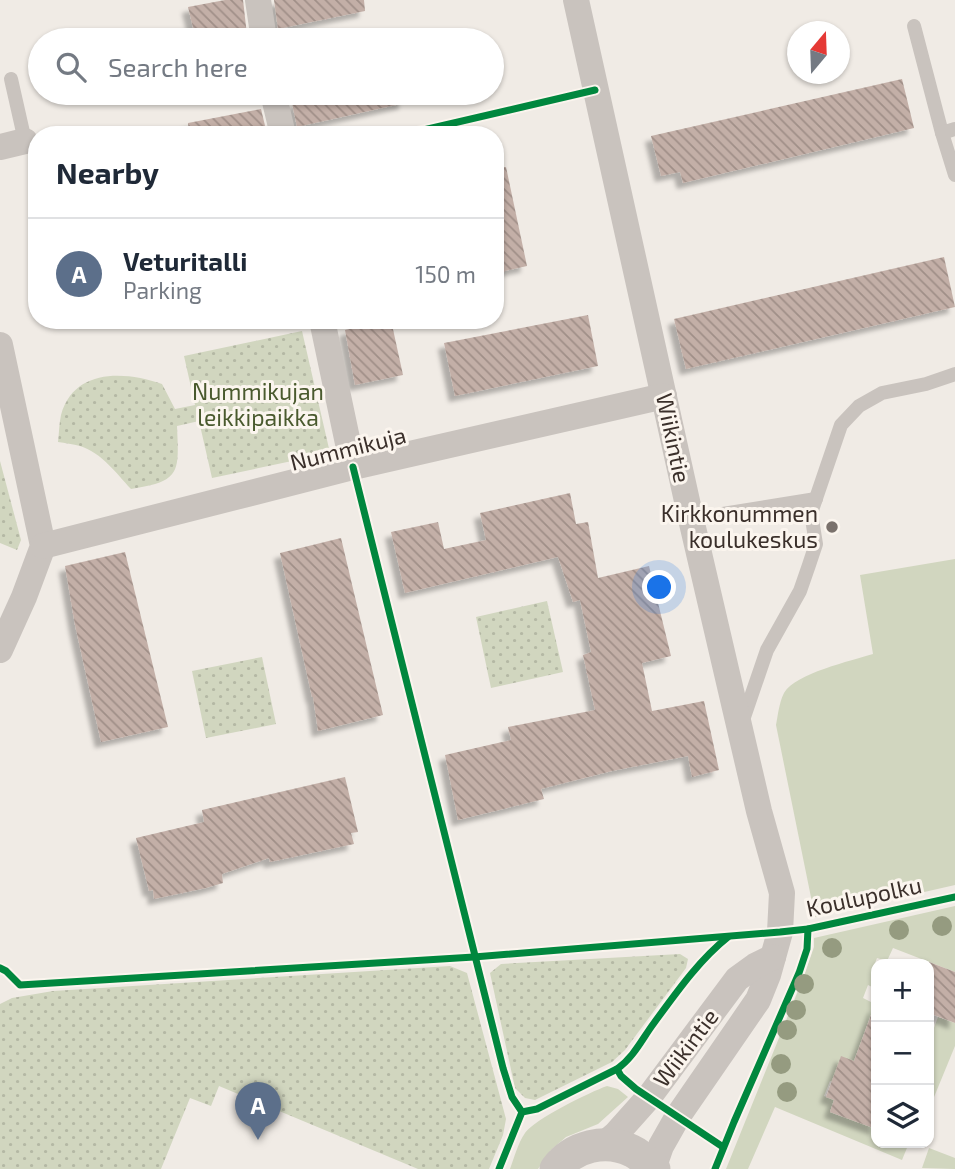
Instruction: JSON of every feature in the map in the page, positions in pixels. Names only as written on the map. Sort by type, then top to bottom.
[{"type":"street","points":[[258,0],[262,28]]},
{"type":"street","name":"Wiikintie","points":[[576,0],[758,811],[782,893],[780,932],[758,1000],[678,1116],[661,1146],[654,1169]]},
{"type":"street","points":[[277,105],[281,126]]},
{"type":"street","points":[[324,329],[353,467]]},
{"type":"street","points":[[0,345],[43,546],[0,650]]},
{"type":"street","name":"Nummikuja","points":[[43,546],[353,467],[664,396]]},
{"type":"street","name":"Wiikintie","points":[[603,1145],[617,1134],[649,1097],[737,979],[773,957]]},
{"type":"street","points":[[556,1169],[573,1153],[603,1145],[631,1150],[654,1169]]},
{"type":"lane","points":[[914,26],[948,131],[955,175]]},
{"type":"lane","points":[[11,79],[12,144]]},
{"type":"lane","points":[[740,730],[767,650],[800,591],[816,544],[811,513],[841,425],[859,406],[882,393],[926,384],[955,374]]},
{"type":"lane","points":[[691,519],[816,499]]},
{"type":"green space","name":"Nummikujan leikkipaikka","points":[[302,331],[330,453],[212,478],[199,421],[177,426],[177,464],[168,478],[131,489],[95,453],[80,446],[58,442],[61,415],[68,400],[77,388],[89,381],[117,376],[148,380],[162,384],[175,409],[195,405],[184,356]]},
{"type":"green space","points":[[0,461],[21,540],[17,550],[0,543]]},
{"type":"green space","points":[[955,559],[955,885],[815,917],[776,725],[782,697],[790,686],[800,679],[873,654],[860,575]]},
{"type":"green space","points":[[547,601],[563,672],[491,688],[476,617]]},
{"type":"green space","points":[[262,657],[276,724],[206,738],[192,671]]},
{"type":"green space","points":[[955,906],[955,972],[934,964],[934,959],[921,959],[893,948],[888,959],[871,959],[871,986],[868,985],[863,998],[871,1002],[871,1015],[842,1086],[830,1081],[824,1096],[834,1100],[830,1112],[871,1127],[871,1147],[775,1107],[748,1169],[726,1169],[804,976],[814,947],[814,938]]},
{"type":"green space","points":[[680,954],[688,959],[686,968],[625,1050],[612,1062],[535,1100],[525,1098],[515,1088],[490,973],[501,964]]},
{"type":"green space","points":[[450,966],[467,973],[506,1119],[503,1135],[489,1169],[418,1169],[219,1086],[211,1106],[190,1098],[161,1169],[0,1169],[0,1004],[12,998],[53,991]]},
{"type":"green space","points":[[938,1017],[955,1023],[955,1046],[934,1097],[934,1085],[934,1028]]},
{"type":"green space","points":[[607,1086],[618,1089],[628,1097],[598,1124],[566,1137],[551,1150],[538,1169],[510,1169],[520,1141],[531,1127],[563,1106]]},
{"type":"green space","points":[[873,1148],[907,1148],[902,1160]]},
{"type":"green space","points":[[929,1148],[955,1158],[955,1169],[922,1168]]},
{"type":"building","points":[[225,0],[243,0],[246,28],[193,28],[188,7]]},
{"type":"building","points":[[274,0],[364,0],[365,11],[278,28]]},
{"type":"building","points":[[902,79],[914,128],[683,183],[680,172],[661,176],[651,136]]},
{"type":"building","points":[[292,105],[396,105],[302,126],[297,126]]},
{"type":"building","points":[[261,109],[265,126],[188,126],[188,123]]},
{"type":"building","points":[[504,167],[527,266],[504,271]]},
{"type":"building","points":[[944,257],[955,307],[686,369],[674,319]]},
{"type":"building","points":[[588,315],[598,366],[455,396],[444,343]]},
{"type":"building","points":[[393,329],[403,375],[355,385],[345,330]]},
{"type":"building","points":[[570,493],[576,524],[588,522],[598,578],[649,566],[671,656],[642,663],[652,711],[704,701],[719,770],[692,777],[688,756],[541,789],[544,799],[458,820],[445,755],[511,740],[508,727],[595,710],[583,655],[591,652],[580,600],[573,602],[558,557],[405,593],[391,532],[438,522],[444,549],[486,540],[480,513]]},
{"type":"building","points":[[341,538],[383,715],[318,731],[313,697],[280,553]]},
{"type":"building","points":[[125,552],[168,727],[101,742],[65,566]]},
{"type":"building","points":[[345,777],[358,832],[351,833],[354,844],[270,862],[269,858],[222,874],[223,883],[206,888],[154,899],[153,890],[149,891],[136,838],[204,822],[202,810]]},
{"type":"building","points":[[934,964],[955,972],[955,1023],[934,1015]]},
{"type":"building","points":[[871,1015],[871,1127],[830,1112],[834,1100],[826,1097],[841,1056],[854,1061]]},
{"type":"cycle path","points":[[441,126],[595,90]]},
{"type":"cycle path","points":[[353,467],[503,1068],[512,1097],[522,1112]]},
{"type":"cycle path","name":"Koulupolku","points":[[0,968],[20,985],[474,957],[808,929],[955,897]]},
{"type":"cycle path","name":"Koulupolku","points":[[715,1169],[799,973],[807,949],[808,929]]},
{"type":"cycle path","points":[[499,1169],[522,1112],[537,1109],[623,1064],[688,977],[728,937]]},
{"type":"cycle path","points":[[617,1069],[636,1089],[723,1147]]},
{"type":"place","name":"Kirkkonummen koulukeskus","points":[[832,527]]},
{"type":"place","name":"Veturitalli","points":[[258,1140]]}]
